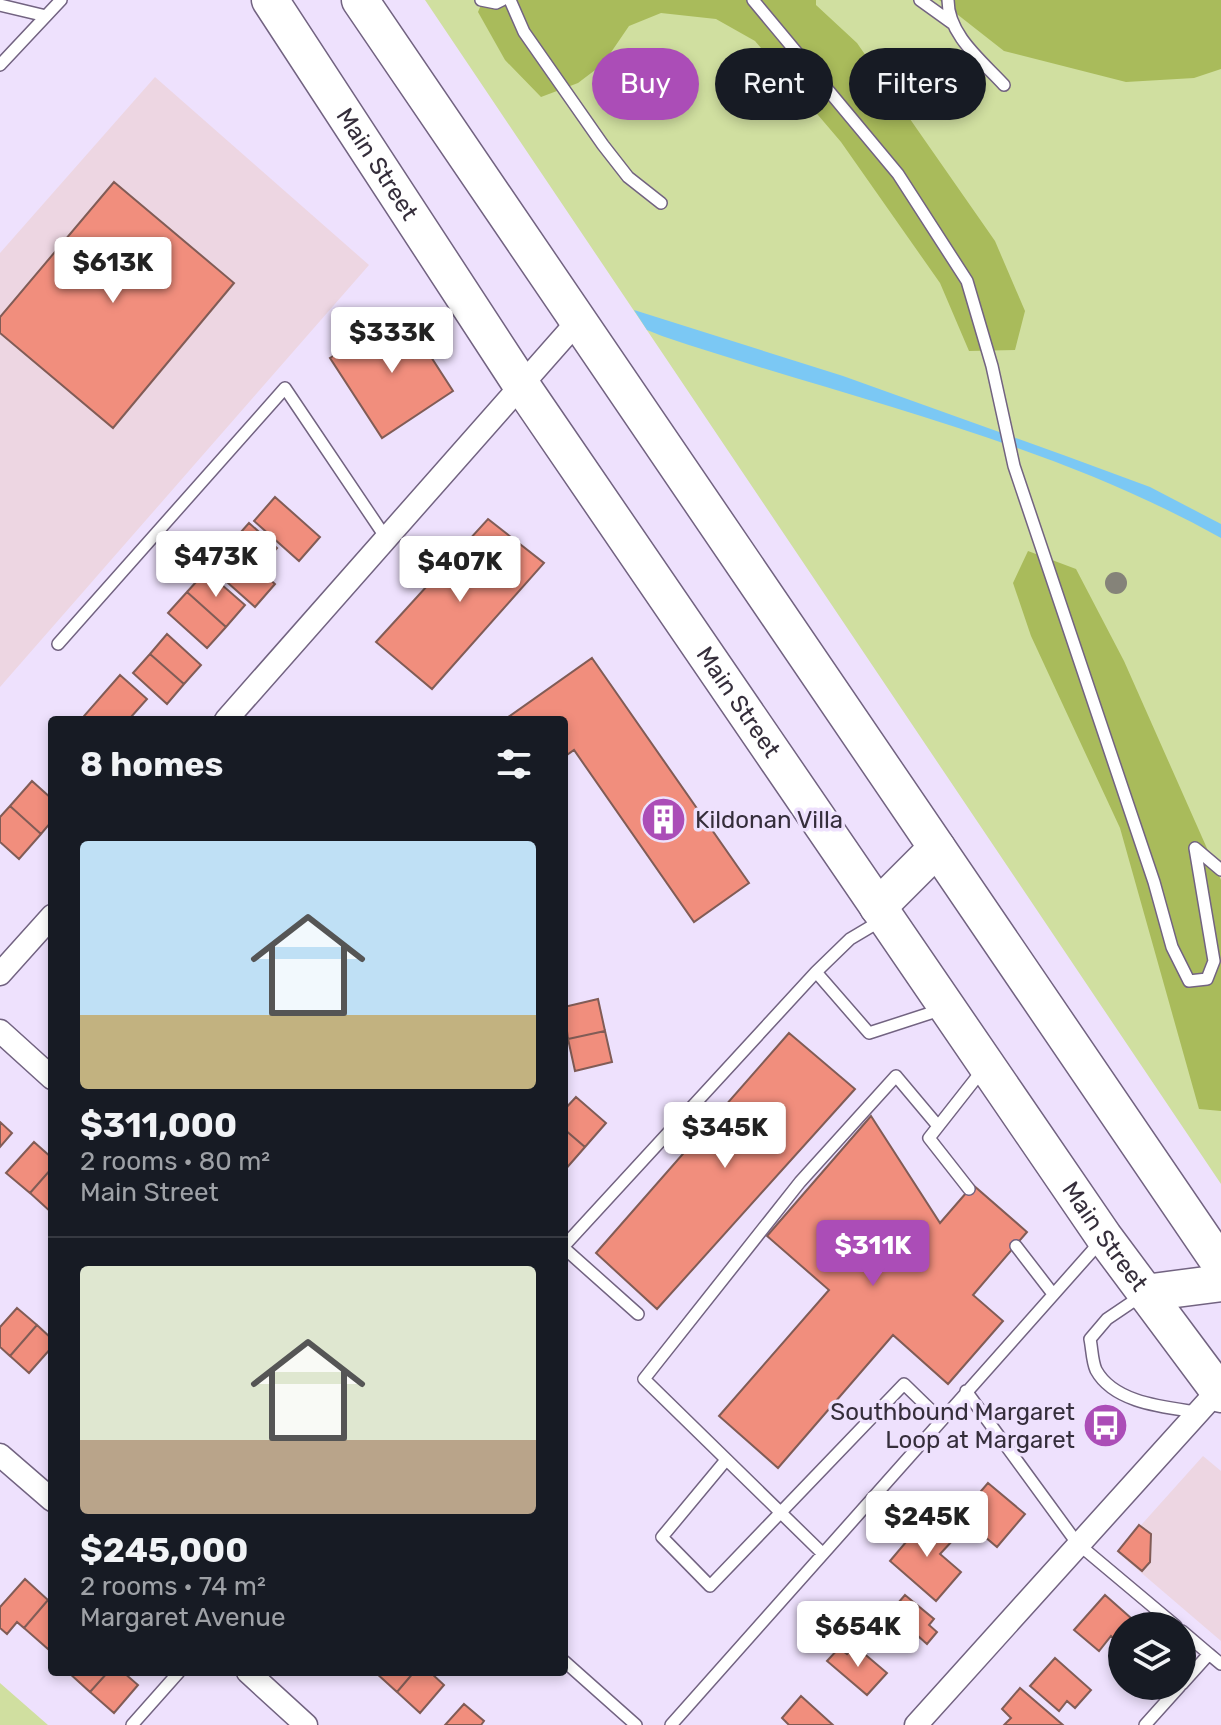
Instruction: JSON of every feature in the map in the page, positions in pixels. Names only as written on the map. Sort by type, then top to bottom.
[{"type":"main road","name":"Main Street","points":[[270,0],[522,386],[1214,1396]]},
{"type":"main road","points":[[360,0],[1221,1265]]},
{"type":"main road","points":[[882,912],[937,848]]},
{"type":"main road","points":[[1145,1293],[1221,1283]]},
{"type":"street","points":[[230,716],[578,321]]},
{"type":"street","points":[[0,974],[48,920]]},
{"type":"street","points":[[0,1031],[48,1074]]},
{"type":"street","points":[[916,1725],[1077,1543],[1214,1396]]},
{"type":"street","points":[[0,1455],[48,1497]]},
{"type":"street","points":[[252,1676],[306,1725]]},
{"type":"lane","points":[[0,65],[61,0]]},
{"type":"lane","points":[[481,0],[496,3],[502,0]]},
{"type":"lane","points":[[510,0],[524,32],[603,145],[628,177],[661,203]]},
{"type":"lane","points":[[753,0],[898,174],[967,281],[992,366],[1014,466],[1154,882],[1172,947],[1189,981],[1207,979],[1214,961],[1195,848],[1221,870]]},
{"type":"lane","points":[[920,0],[952,23],[966,44],[1004,85]]},
{"type":"lane","points":[[948,0],[952,23]]},
{"type":"lane","points":[[0,5],[46,16]]},
{"type":"lane","points":[[58,644],[285,388],[386,538]]},
{"type":"lane","points":[[568,1243],[816,972],[882,912]]},
{"type":"lane","points":[[816,972],[869,1033],[948,1008]]},
{"type":"lane","points":[[969,1189],[929,1138],[987,1064]]},
{"type":"lane","points":[[821,1552],[644,1379],[800,1182],[896,1076],[938,1126]]},
{"type":"lane","points":[[671,1725],[821,1552],[1104,1237]]},
{"type":"lane","points":[[1016,1246],[1053,1294]]},
{"type":"lane","points":[[568,1251],[638,1314]]},
{"type":"lane","points":[[1145,1293],[1107,1319],[1090,1339],[1095,1367],[1108,1385],[1152,1404],[1214,1396]]},
{"type":"lane","points":[[726,1460],[662,1537],[710,1586],[904,1384],[941,1420]]},
{"type":"lane","points":[[966,1391],[1077,1543],[1159,1612]]},
{"type":"lane","points":[[1196,1643],[1221,1664]]},
{"type":"lane","points":[[1196,1668],[1209,1654]]},
{"type":"lane","points":[[568,1665],[636,1725]]},
{"type":"lane","points":[[132,1725],[175,1676]]},
{"type":"lane","points":[[1145,1725],[1168,1700]]},
{"type":"shaded area","points":[[155,77],[369,265],[0,687],[0,253]]},
{"type":"shaded area","points":[[1203,1456],[1221,1471],[1221,1641],[1196,1620],[1196,1612],[1187,1612],[1117,1552]]},
{"type":"green space","points":[[425,0],[1221,0],[1221,1184]]},
{"type":"green space","points":[[483,0],[816,0],[816,5],[860,48],[849,48],[849,120],[911,120],[995,241],[1025,311],[1015,350],[969,351],[940,283],[822,120],[833,120],[833,48],[761,48],[755,41],[716,19],[661,13],[629,26],[614,48],[592,48],[592,72],[578,83],[541,97],[505,60],[478,12]]},
{"type":"green space","points":[[939,0],[1221,0],[1221,69],[1194,78],[1126,82],[1004,51]]},
{"type":"green space","points":[[1028,551],[1076,569],[1124,661],[1221,880],[1221,1111],[1199,1109],[1120,828],[1031,636],[1013,583]]},
{"type":"green space","points":[[0,1683],[48,1725],[0,1725]]},
{"type":"water","points":[[634,310],[843,376],[1150,487],[1221,524],[1221,538],[1087,474],[1017,448],[662,336],[647,330]]},
{"type":"building","points":[[114,182],[234,283],[113,428],[0,333],[0,317]]},
{"type":"building","points":[[402,312],[453,391],[382,438],[330,358]]},
{"type":"building","points":[[275,497],[320,537],[299,561],[254,521]]},
{"type":"building","points":[[488,519],[544,563],[432,689],[376,642]]},
{"type":"building","points":[[249,523],[277,548],[258,569],[275,584],[255,607],[210,567]]},
{"type":"building","points":[[206,571],[245,605],[226,627],[187,592]]},
{"type":"building","points":[[187,592],[226,627],[207,648],[168,613]]},
{"type":"building","points":[[167,634],[201,665],[184,684],[150,654]]},
{"type":"building","points":[[150,654],[184,684],[167,704],[133,673]]},
{"type":"building","name":"Kildonan Villa","points":[[592,658],[749,883],[694,922],[574,750],[568,754],[568,716],[510,716]]},
{"type":"building","points":[[120,675],[147,699],[132,716],[84,716]]},
{"type":"building","points":[[32,781],[48,795],[48,826],[41,834],[10,806]]},
{"type":"building","points":[[10,806],[41,834],[19,859],[0,842],[0,817]]},
{"type":"building","points":[[598,999],[605,1031],[568,1039],[568,1006]]},
{"type":"building","points":[[605,1031],[612,1062],[575,1071],[568,1039]]},
{"type":"building","points":[[789,1033],[855,1089],[657,1309],[596,1253]]},
{"type":"building","points":[[576,1097],[606,1123],[585,1147],[568,1132],[568,1106]]},
{"type":"building","points":[[871,1116],[940,1223],[973,1185],[1027,1232],[973,1295],[1003,1321],[948,1384],[893,1335],[778,1468],[719,1416],[829,1290],[767,1236]]},
{"type":"building","points":[[0,1122],[12,1133],[0,1147]]},
{"type":"building","points":[[568,1132],[585,1147],[568,1166]]},
{"type":"building","points":[[34,1142],[48,1154],[48,1173],[30,1193],[6,1173]]},
{"type":"building","points":[[48,1173],[48,1209],[30,1193]]},
{"type":"building","points":[[17,1308],[37,1325],[10,1356],[0,1347],[0,1327]]},
{"type":"building","points":[[37,1325],[48,1335],[48,1352],[29,1373],[10,1356]]},
{"type":"building","points":[[988,1483],[1025,1514],[997,1547],[966,1521],[974,1510],[969,1505]]},
{"type":"building","points":[[928,1516],[954,1539],[940,1554],[961,1572],[936,1601],[890,1561]]},
{"type":"building","points":[[1139,1525],[1151,1534],[1150,1562],[1142,1571],[1118,1551]]},
{"type":"building","points":[[25,1579],[48,1600],[24,1628],[17,1622],[7,1634],[0,1628],[0,1607]]},
{"type":"building","points":[[905,1595],[934,1619],[929,1625],[937,1632],[927,1644],[918,1636],[914,1641],[886,1617]]},
{"type":"building","points":[[1105,1595],[1124,1612],[1108,1612],[1108,1640],[1099,1651],[1074,1630]]},
{"type":"building","points":[[48,1600],[48,1649],[24,1628]]},
{"type":"building","points":[[854,1645],[887,1673],[867,1695],[827,1661],[839,1648],[847,1654]]},
{"type":"building","points":[[1055,1658],[1091,1690],[1075,1708],[1067,1701],[1059,1711],[1030,1686]]},
{"type":"building","points":[[72,1676],[104,1676],[90,1692]]},
{"type":"building","points":[[104,1676],[128,1676],[138,1685],[114,1713],[90,1692]]},
{"type":"building","points":[[379,1676],[411,1676],[397,1692]]},
{"type":"building","points":[[411,1676],[434,1676],[444,1685],[420,1713],[397,1692]]},
{"type":"building","points":[[1020,1688],[1063,1725],[1004,1725],[1011,1718],[1002,1709]]},
{"type":"building","points":[[801,1696],[833,1725],[789,1725],[782,1718]]},
{"type":"building","points":[[464,1704],[484,1721],[481,1725],[445,1725]]},
{"type":"place","name":"Kildonan Villa","points":[[664,820]]},
{"type":"place","name":"Southbound Margaret Loop at Margaret","points":[[1106,1426]]}]
